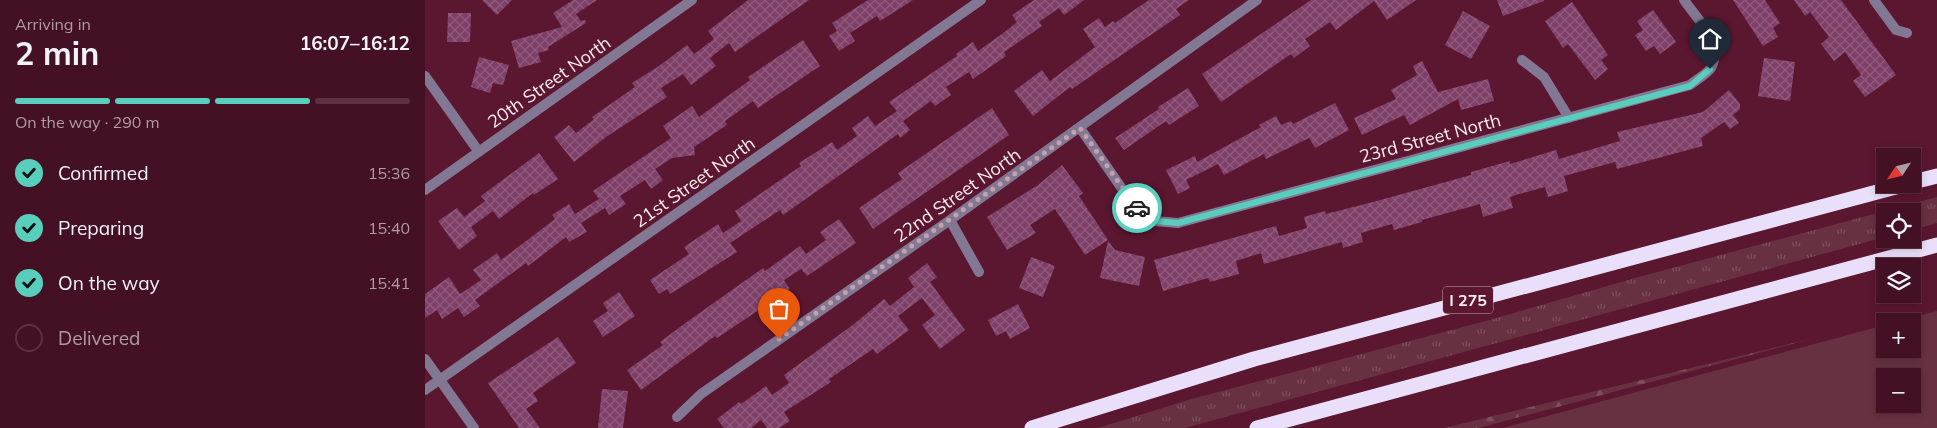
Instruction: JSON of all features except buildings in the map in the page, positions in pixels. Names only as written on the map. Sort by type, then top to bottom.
[{"type":"highway","points":[[1921,180],[1937,176]]},
{"type":"highway","name":"I 275","points":[[1032,428],[1254,359],[1876,192]]},
{"type":"highway","points":[[1257,428],[1937,245]]},
{"type":"street","name":"20th Street North","points":[[425,190],[692,0]]},
{"type":"street","name":"21st Street North","points":[[425,390],[981,0]]},
{"type":"street","name":"22nd Street North","points":[[677,417],[701,394],[1080,128],[1257,0]]},
{"type":"street","name":"23rd Street North","points":[[1080,128],[1134,206],[1154,221],[1178,223],[1690,86],[1710,69],[1716,52],[1710,38],[1684,0]]},
{"type":"street","points":[[1875,0],[1896,30],[1907,33]]},
{"type":"street","points":[[1522,60],[1544,77],[1569,118]]},
{"type":"street","points":[[425,76],[479,152]]},
{"type":"street","points":[[950,220],[979,272]]},
{"type":"street","points":[[425,359],[474,428]]},
{"type":"green space","points":[[1937,197],[1937,223],[1921,228],[1921,203],[1915,203]]},
{"type":"green space","points":[[1876,213],[1876,239],[1185,428],[1098,428],[1188,400],[1493,319],[1635,278]]},
{"type":"green space","points":[[1937,311],[1937,428],[1503,428],[1876,327],[1876,358],[1921,358],[1921,315]]},
{"type":"green space","points":[[1814,338],[1479,428],[1444,428]]},
{"type":"way so far","points":[[779,339],[1080,128],[1137,208]]},
{"type":"route","points":[[1137,208],[1154,221],[1178,223],[1690,86],[1710,69]]}]
